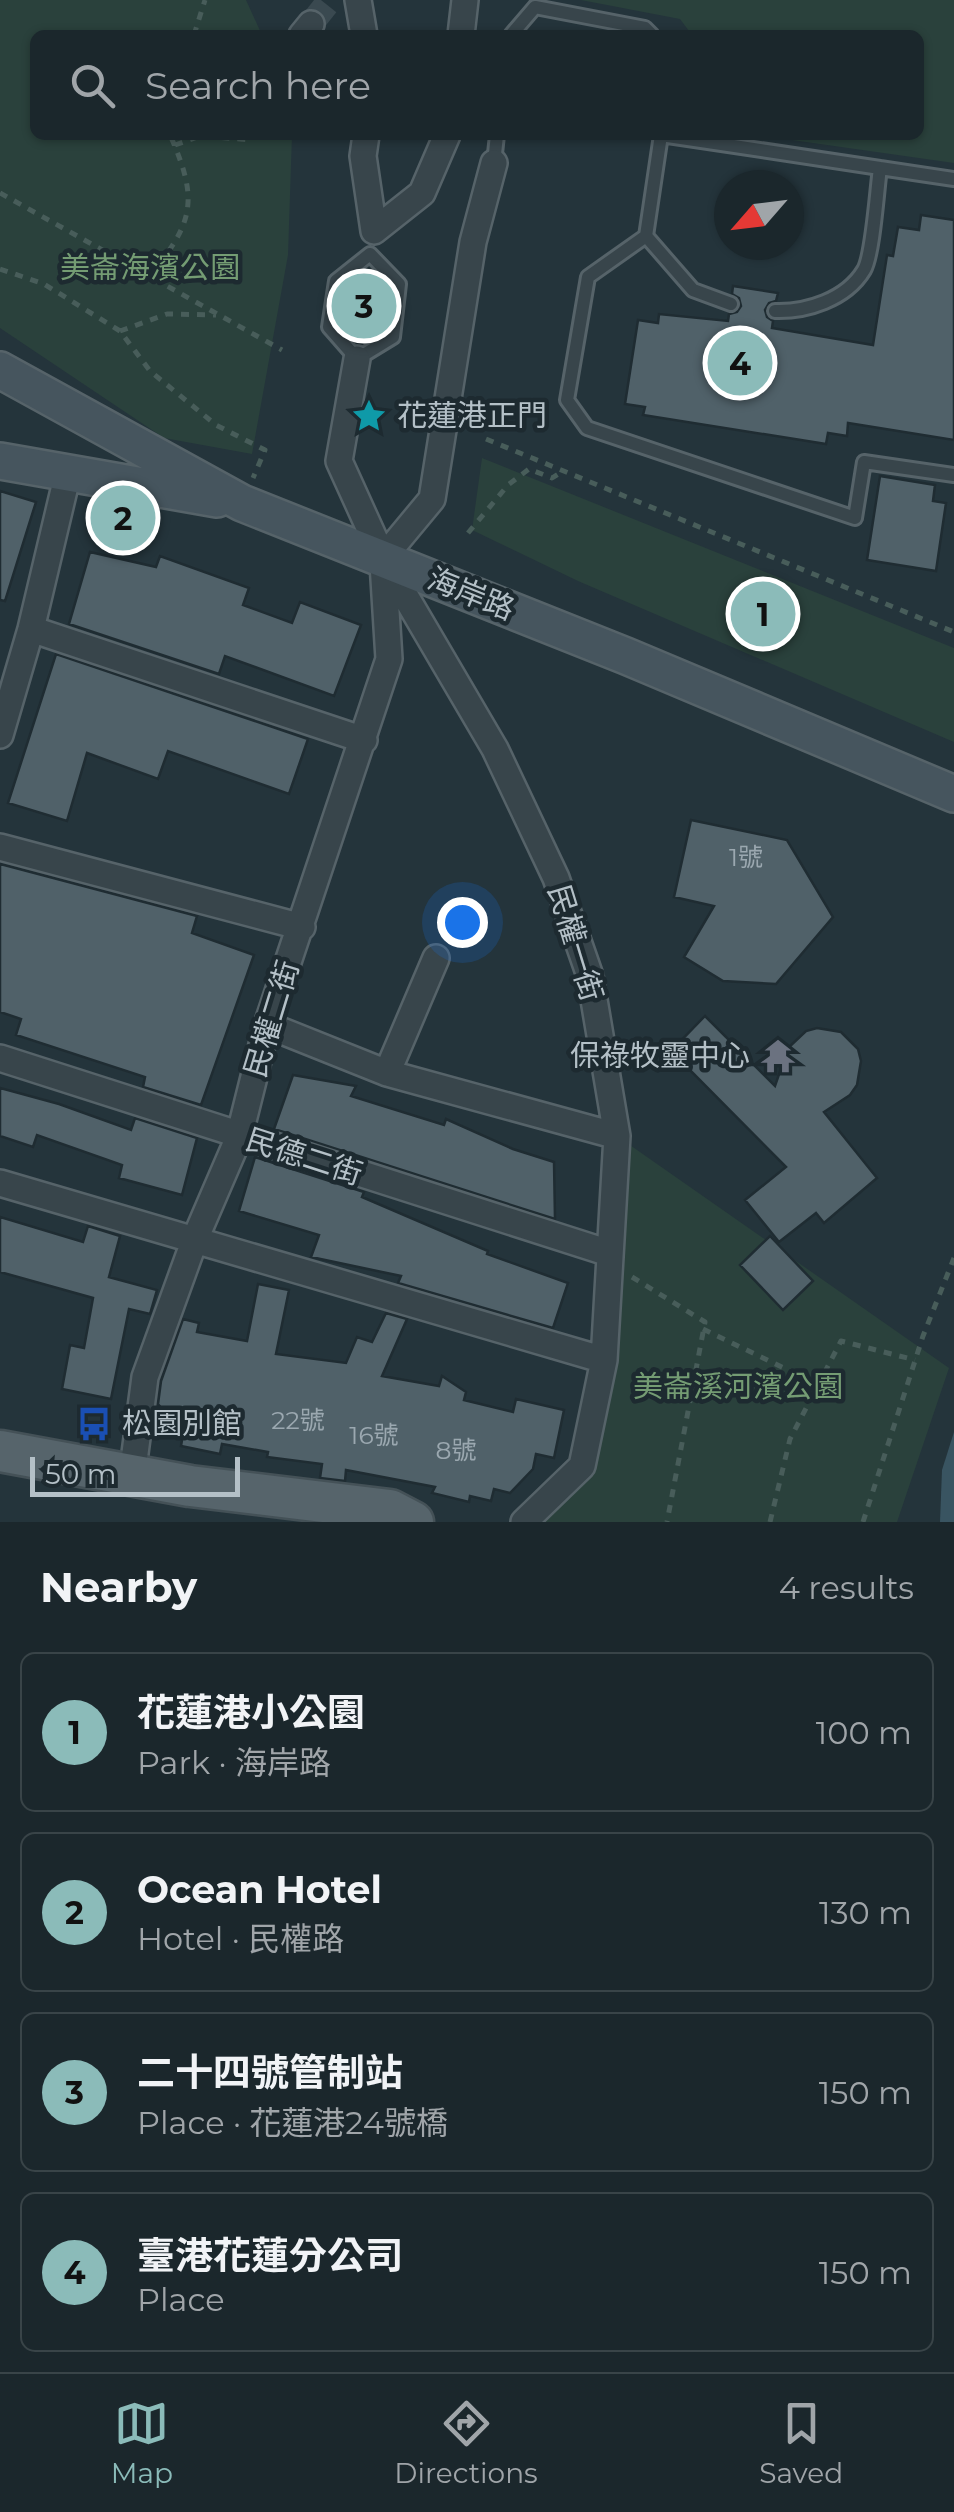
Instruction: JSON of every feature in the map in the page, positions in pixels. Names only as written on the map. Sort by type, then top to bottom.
[{"type":"main road","name":"海岸路","points":[[0,370],[242,504],[626,656],[954,794]]},
{"type":"main road","points":[[0,461],[242,504]]},
{"type":"main road","points":[[0,1451],[132,1476],[390,1510],[414,1522]]},
{"type":"street","points":[[358,0],[363,30]]},
{"type":"street","points":[[462,30],[466,0]]},
{"type":"street","points":[[372,243],[422,193],[446,140]]},
{"type":"street","points":[[364,145],[372,243]]},
{"type":"street","points":[[358,359],[339,460],[383,558],[432,499],[473,242],[494,164]]},
{"type":"street","points":[[0,735],[31,629],[68,473]]},
{"type":"street","name":"民權二街","points":[[132,1476],[145,1377],[195,1239],[239,1136],[266,1025],[302,928],[332,820],[364,740],[389,659],[383,558]]},
{"type":"street","name":"民權一街","points":[[383,558],[495,749],[556,878],[590,976],[617,1136],[604,1360],[582,1466],[524,1522]]},
{"type":"street","points":[[31,629],[364,740]]},
{"type":"street","points":[[0,846],[302,928]]},
{"type":"street","points":[[386,1073],[436,958]]},
{"type":"street","points":[[266,1025],[386,1073],[617,1136]]},
{"type":"street","name":"民德二街","points":[[0,1058],[609,1258]]},
{"type":"street","points":[[0,1182],[604,1360]]},
{"type":"lane","points":[[515,30],[535,7],[647,30]]},
{"type":"lane","points":[[494,164],[497,140]]},
{"type":"lane","points":[[660,140],[646,236],[588,277],[567,400],[587,428],[855,518],[864,462],[954,475]]},
{"type":"lane","points":[[694,140],[954,178]]},
{"type":"lane","points":[[774,311],[801,312],[843,292],[866,268],[880,168]]},
{"type":"lane","points":[[646,236],[693,290],[731,304]]},
{"type":"lane","points":[[372,243],[399,284],[393,337],[358,359],[329,327],[336,280],[372,243]]},
{"type":"path","points":[[196,30],[205,0]]},
{"type":"path","points":[[149,276],[177,243],[190,202],[184,166],[172,140]]},
{"type":"path","points":[[174,145],[188,140]]},
{"type":"path","points":[[0,193],[282,350]]},
{"type":"path","points":[[0,269],[44,284],[120,331],[150,371],[216,425],[265,450],[242,504]]},
{"type":"path","points":[[120,331],[167,314],[218,315]]},
{"type":"path","points":[[486,439],[954,632]]},
{"type":"path","points":[[468,532],[508,485],[529,470],[552,478],[563,471]]},
{"type":"path","points":[[609,1258],[705,1322],[667,1522]]},
{"type":"path","points":[[864,1522],[915,1360],[954,1258]]},
{"type":"path","points":[[703,1329],[820,1385]]},
{"type":"path","points":[[770,1522],[790,1439],[842,1341],[915,1360]]},
{"type":"green space","name":"美崙海濱公園","points":[[0,0],[246,0],[260,30],[30,30],[30,140],[292,140],[288,255],[252,454],[164,438],[0,328]]},
{"type":"green space","points":[[581,0],[954,0],[954,163],[791,140],[924,140],[924,30],[688,30],[680,19]]},
{"type":"green space","points":[[482,458],[954,648],[954,742],[578,581],[472,530]]},
{"type":"green space","name":"美崙溪河濱公園","points":[[617,1136],[949,1368],[897,1522],[524,1522],[582,1466]]},
{"type":"water","points":[[954,1432],[954,1522],[940,1522],[942,1470]]},
{"type":"building","points":[[921,215],[954,220],[954,440],[848,423],[847,436],[828,433],[826,444],[643,415],[645,407],[625,404],[638,320],[658,323],[659,314],[728,321],[729,314],[741,306],[739,298],[732,294],[733,286],[778,293],[776,301],[765,310],[773,321],[772,328],[873,345],[887,255],[893,256],[898,227],[919,230]]},
{"type":"building","points":[[880,476],[935,485],[933,501],[946,503],[936,571],[867,560]]},
{"type":"building","points":[[0,491],[36,502],[5,601],[0,600]]},
{"type":"building","points":[[90,552],[156,567],[160,556],[249,588],[243,605],[292,623],[300,602],[361,625],[334,696],[225,656],[219,674],[69,624]]},
{"type":"building","points":[[56,654],[308,739],[289,794],[168,751],[158,779],[87,753],[67,821],[8,803]]},
{"type":"building","points":[[691,820],[787,840],[833,917],[776,984],[723,981],[684,957],[714,906],[674,897]]},
{"type":"building","points":[[0,864],[197,916],[192,933],[254,955],[201,1105],[143,1087],[145,1077],[16,1035],[21,1019],[0,1012]]},
{"type":"building","points":[[705,1016],[775,1086],[788,1048],[806,1031],[817,1028],[841,1032],[858,1049],[861,1061],[857,1085],[850,1095],[824,1112],[877,1178],[824,1223],[816,1213],[779,1242],[745,1200],[786,1167],[671,1051]]},
{"type":"building","points":[[293,1075],[356,1086],[351,1096],[444,1125],[446,1119],[513,1149],[554,1162],[555,1219],[274,1129]]},
{"type":"building","points":[[0,1088],[131,1130],[135,1118],[197,1138],[182,1195],[119,1178],[122,1165],[37,1135],[33,1147],[0,1136]]},
{"type":"building","points":[[255,1157],[364,1192],[362,1197],[488,1251],[487,1254],[568,1283],[553,1328],[398,1283],[401,1276],[311,1257],[319,1235],[239,1211]]},
{"type":"building","points":[[0,1217],[83,1242],[88,1226],[120,1236],[109,1277],[157,1290],[150,1314],[129,1309],[111,1399],[62,1389],[70,1345],[84,1348],[93,1298],[0,1272]]},
{"type":"building","points":[[770,1236],[813,1281],[783,1310],[740,1265]]},
{"type":"building","points":[[258,1284],[289,1290],[276,1354],[346,1363],[357,1337],[372,1342],[386,1313],[407,1319],[382,1376],[439,1386],[442,1376],[466,1392],[464,1400],[513,1412],[516,1399],[564,1410],[554,1458],[536,1454],[533,1469],[510,1493],[494,1489],[491,1501],[470,1496],[469,1502],[432,1493],[435,1487],[346,1470],[345,1481],[320,1478],[322,1464],[267,1457],[268,1452],[222,1444],[220,1454],[181,1446],[183,1434],[158,1404],[161,1381],[183,1319],[199,1323],[197,1332],[247,1341]]},
{"type":"tunnel","points":[[311,24],[330,0]]},
{"type":"place","name":"二十四號管制站","points":[[364,306]]},
{"type":"place","name":"臺港花蓮分公司","points":[[740,363]]},
{"type":"place","name":"花蓮港正門","points":[[369,416]]},
{"type":"place","name":"Ocean Hotel","points":[[123,518]]},
{"type":"place","name":"花蓮港小公園","points":[[763,614]]},
{"type":"place","name":"保祿牧靈中心","points":[[778,1056]]},
{"type":"place","name":"松園別館","points":[[94,1424]]}]
